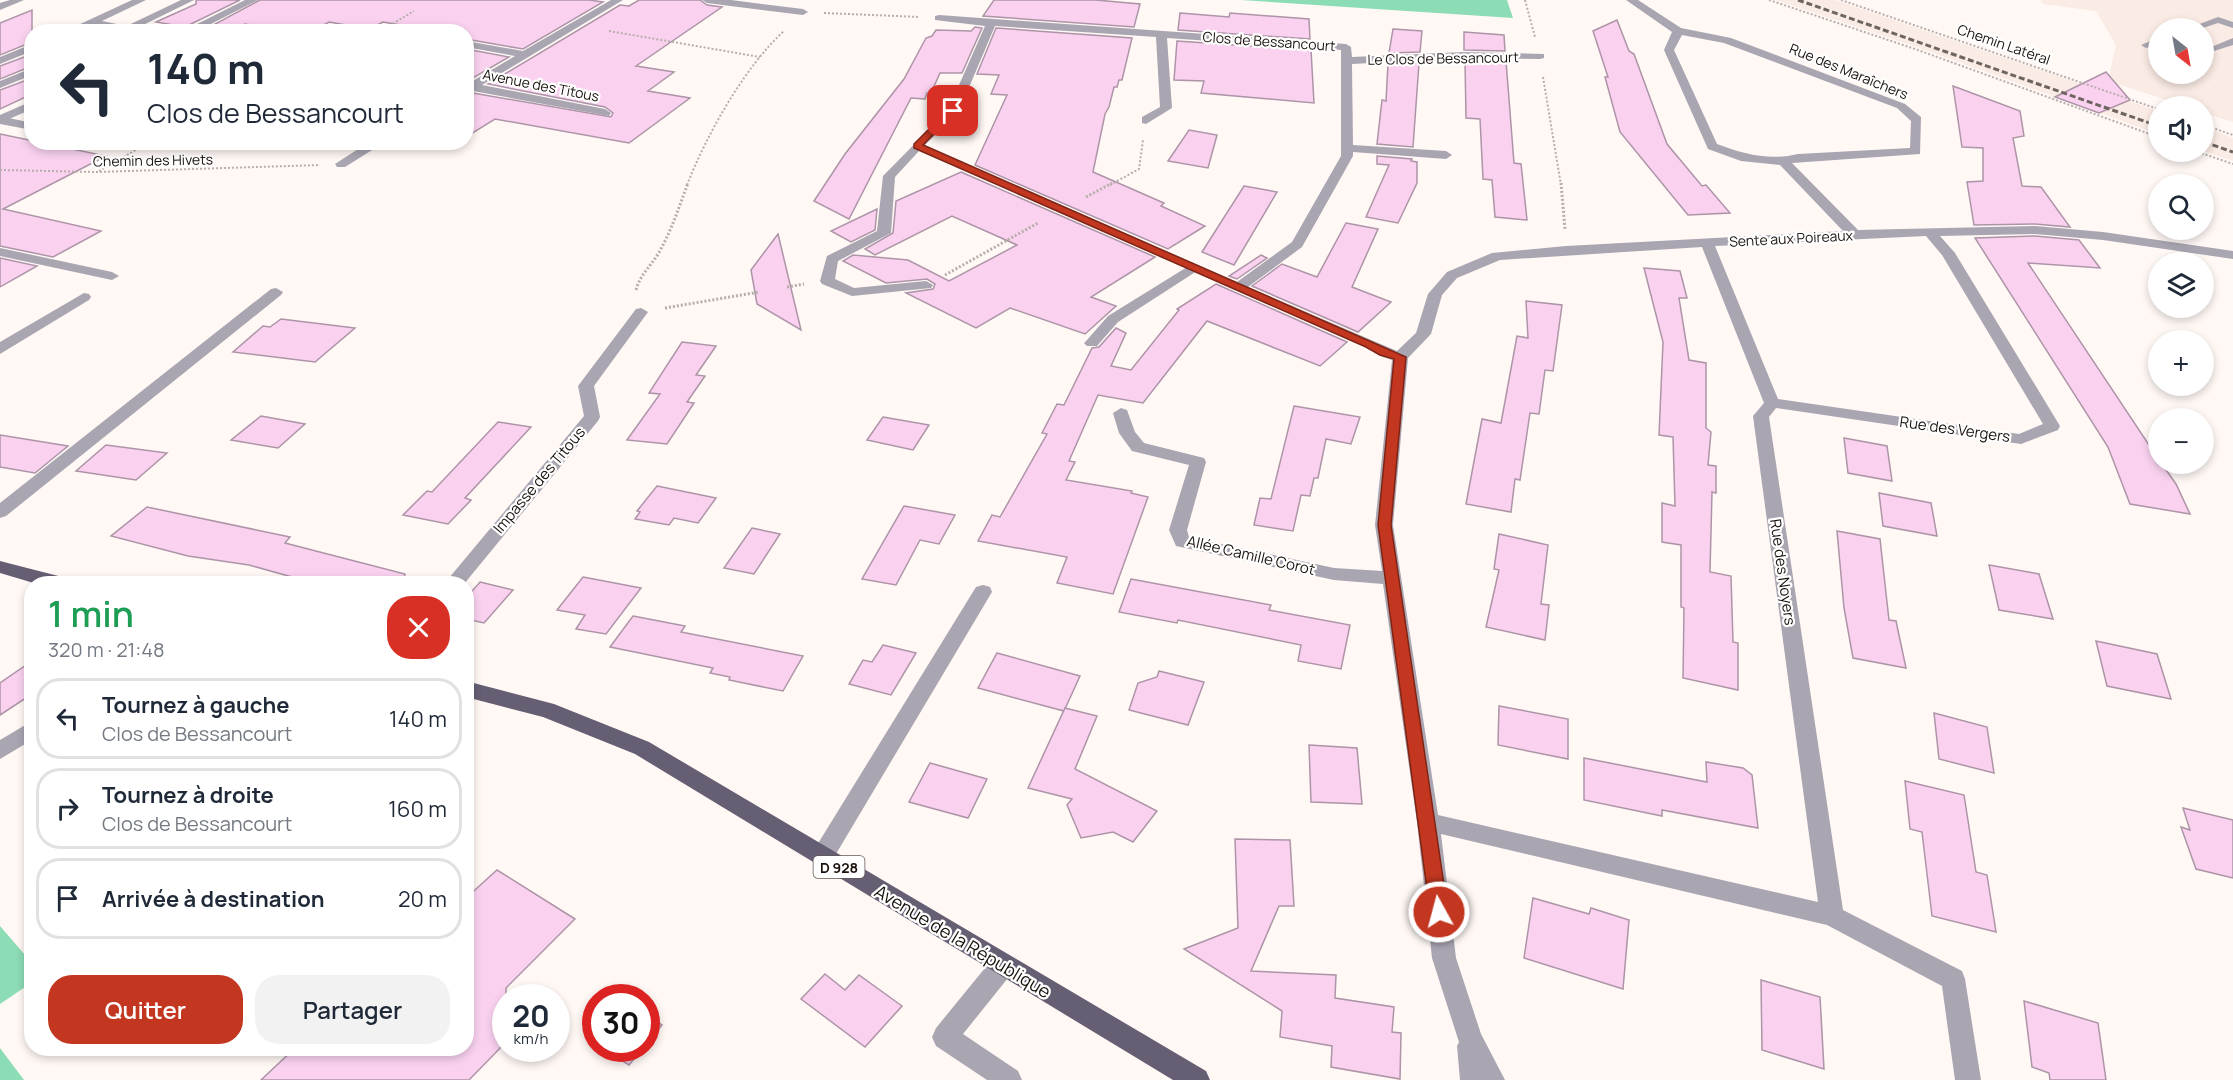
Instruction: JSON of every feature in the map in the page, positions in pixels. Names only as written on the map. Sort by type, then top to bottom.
[{"type":"main road","points":[[0,567],[33,576]]},
{"type":"main road","name":"Avenue de la République","points":[[474,691],[547,710],[642,748],[1197,1080]]},
{"type":"street","points":[[0,7],[18,0]]},
{"type":"street","points":[[86,24],[141,0]]},
{"type":"street","points":[[135,24],[189,0]]},
{"type":"street","points":[[203,24],[253,0]]},
{"type":"street","points":[[474,85],[618,0]]},
{"type":"street","points":[[707,0],[803,12]]},
{"type":"street","name":"Rue des Maraîchers","points":[[1631,0],[1678,31],[1738,44],[1901,106],[1917,120],[1916,151],[1798,158],[1784,162],[1741,157],[1712,146],[1669,50],[1678,31]]},
{"type":"street","name":"Clos de Bessancourt","points":[[939,18],[1346,47],[1347,156],[1297,244],[1238,288]]},
{"type":"street","points":[[2214,22],[2218,21],[2233,26]]},
{"type":"street","points":[[90,22],[100,24]]},
{"type":"street","points":[[926,285],[852,292],[827,281],[832,259],[884,233],[889,176],[953,111],[991,23]]},
{"type":"street","points":[[1146,120],[1166,108],[1161,34]]},
{"type":"street","points":[[2214,48],[2233,41]]},
{"type":"street","points":[[474,45],[525,55]]},
{"type":"street","points":[[0,61],[24,50]]},
{"type":"street","name":"Le Clos de Bessancourt","points":[[1347,61],[1464,55],[1540,56]]},
{"type":"street","points":[[0,85],[24,74]]},
{"type":"street","name":"Avenue des Titous","points":[[474,89],[605,113]]},
{"type":"street","points":[[0,120],[24,108]]},
{"type":"street","points":[[0,120],[24,124]]},
{"type":"street","points":[[917,146],[1370,344],[1384,353],[1400,357],[1384,525],[1428,822],[1444,958],[1470,1038],[1492,1080]]},
{"type":"street","points":[[1347,148],[1446,156]]},
{"type":"street","points":[[341,164],[365,150]]},
{"type":"street","points":[[1784,162],[1854,234]]},
{"type":"street","name":"Sente aux Poireaux","points":[[1400,357],[1423,334],[1435,294],[1452,275],[1497,256],[1854,234],[2007,230],[2066,232],[2233,255]]},
{"type":"street","name":"Rue des Vergers","points":[[1772,403],[2021,439],[2052,426],[1948,253],[1929,231]]},
{"type":"street","points":[[1707,243],[1772,403]]},
{"type":"street","points":[[0,252],[112,276]]},
{"type":"street","points":[[1092,343],[1113,319],[1192,268]]},
{"type":"street","points":[[0,512],[276,292]]},
{"type":"street","points":[[0,349],[84,297]]},
{"type":"street","name":"Impasse des Titous","points":[[460,576],[592,417],[586,386],[641,312]]},
{"type":"street","name":"Rue des Noyers","points":[[1772,403],[1761,416],[1832,916]]},
{"type":"street","name":"Allée Camille Corot","points":[[1121,413],[1127,433],[1138,447],[1198,462],[1178,530],[1182,542],[1334,574],[1392,578]]},
{"type":"street","points":[[822,857],[983,592]]},
{"type":"street","points":[[0,752],[24,735]]},
{"type":"street","points":[[1428,822],[1832,916],[1953,978],[1968,1080]]},
{"type":"street","points":[[1003,964],[945,1037],[1009,1080]]},
{"type":"street","points":[[1470,1038],[1473,1080]]},
{"type":"path","points":[[1525,0],[1540,56],[1560,172],[1566,250]]},
{"type":"path","points":[[1769,0],[1915,49],[2148,133]]},
{"type":"path","name":"Chemin Latéral","points":[[1841,0],[2148,106]]},
{"type":"path","points":[[392,24],[414,11]]},
{"type":"path","points":[[759,292],[641,312],[630,301],[639,278],[658,254],[704,147],[767,46],[803,12],[939,18]]},
{"type":"path","points":[[576,25],[760,57]]},
{"type":"path","points":[[2214,128],[2233,135]]},
{"type":"path","points":[[98,172],[136,150]]},
{"type":"path","points":[[2214,157],[2233,164]]},
{"type":"path","name":"Chemin des Hivets","points":[[0,170],[98,172],[341,164]]},
{"type":"shaded area","points":[[1776,0],[1835,0],[2084,85],[2148,107],[2148,130],[1917,47]]},
{"type":"shaded area","points":[[2041,0],[2233,0],[2233,122],[2214,116],[2214,96],[2154,96],[2108,81],[2116,45],[2096,11],[2043,4]]},
{"type":"shaded area","points":[[2214,131],[2233,138],[2233,161],[2214,154]]},
{"type":"green space","points":[[1241,0],[1507,0],[1513,18]]},
{"type":"green space","points":[[0,926],[24,954],[24,988],[0,1004]]},
{"type":"green space","points":[[0,1048],[24,1080],[0,1080]]},
{"type":"building","points":[[196,0],[240,0],[191,24],[156,22],[196,4]]},
{"type":"building","points":[[260,0],[589,0],[603,2],[523,49],[474,40],[474,24],[383,22],[379,24],[340,24],[329,22],[325,24],[215,24]]},
{"type":"building","points":[[639,0],[700,0],[707,5],[722,7],[636,66],[674,72],[648,91],[690,98],[629,143],[495,119],[474,132],[474,93],[611,117],[613,113],[605,107],[488,84],[620,5],[629,6]]},
{"type":"building","points":[[994,0],[1096,0],[1140,4],[1134,27],[983,16]]},
{"type":"building","points":[[32,10],[32,24],[24,24],[24,45],[0,55],[0,23]]},
{"type":"building","points":[[1180,13],[1229,17],[1230,13],[1309,19],[1310,39],[1178,30]]},
{"type":"building","points":[[1617,20],[1629,51],[1634,54],[1667,144],[1702,186],[1706,185],[1730,213],[1688,215],[1620,132],[1605,77],[1608,77],[1593,31]]},
{"type":"building","points":[[975,27],[982,28],[962,73],[940,73],[931,93],[927,93],[925,99],[911,98],[849,219],[814,201],[845,154],[904,79],[926,38],[932,36],[936,30],[971,31]]},
{"type":"building","points":[[996,28],[1132,38],[1122,80],[1119,80],[1117,87],[1114,87],[1105,114],[1093,172],[1164,203],[1161,206],[1205,226],[1168,249],[975,165],[1007,95],[991,94],[999,75],[977,74]]},
{"type":"building","points":[[1393,29],[1422,31],[1420,52],[1389,53]]},
{"type":"building","points":[[1464,32],[1504,35],[1505,51],[1464,50]]},
{"type":"building","points":[[1177,41],[1311,50],[1314,103],[1201,93],[1204,81],[1174,80]]},
{"type":"building","points":[[474,50],[509,57],[474,77]]},
{"type":"building","points":[[24,57],[24,69],[0,79],[0,66]]},
{"type":"building","points":[[1465,60],[1506,61],[1514,163],[1521,164],[1527,220],[1495,217],[1492,180],[1483,179],[1480,119],[1466,118]]},
{"type":"building","points":[[1419,63],[1413,147],[1377,144],[1382,100],[1386,101],[1388,64]]},
{"type":"building","points":[[2106,72],[2130,100],[2099,113],[2055,97]]},
{"type":"building","points":[[24,81],[24,98],[0,109],[0,90]]},
{"type":"building","points":[[1953,86],[2020,111],[2024,136],[2013,138],[2022,186],[2041,187],[2070,227],[2035,224],[1974,225],[1967,182],[1983,181],[1983,148],[1962,147]]},
{"type":"building","points":[[1189,130],[1217,135],[1208,168],[1168,161]]},
{"type":"building","points":[[0,134],[24,139],[24,150],[77,150],[106,156],[3,209],[101,231],[53,257],[0,246]]},
{"type":"building","points":[[1377,156],[1412,159],[1411,161],[1417,162],[1417,183],[1398,223],[1366,217],[1389,165],[1377,164]]},
{"type":"building","points":[[961,172],[1155,257],[1091,297],[1116,306],[1085,334],[1010,308],[976,328],[906,293],[933,289],[935,284],[927,279],[886,283],[843,261],[853,255],[908,260],[949,281],[1017,245],[952,216],[875,255],[865,249],[893,233],[896,201]]},
{"type":"building","points":[[1244,186],[1277,192],[1234,265],[1202,252]]},
{"type":"building","points":[[877,209],[875,230],[851,242],[831,231]]},
{"type":"building","points":[[1346,223],[1378,229],[1352,287],[1391,302],[1358,332],[1252,286],[1282,264],[1317,277]]},
{"type":"building","points":[[778,234],[801,330],[757,304],[751,270]]},
{"type":"building","points":[[2035,236],[2079,240],[2100,268],[2028,263],[2148,443],[2148,474],[2169,474],[2190,514],[2130,504],[2108,447],[1975,238]]},
{"type":"building","points":[[1261,255],[1267,258],[1237,279],[1229,276]]},
{"type":"building","points":[[0,258],[37,266],[0,287]]},
{"type":"building","points":[[1644,268],[1680,271],[1687,298],[1679,298],[1689,360],[1706,363],[1706,428],[1711,432],[1708,465],[1716,466],[1716,493],[1712,492],[1710,572],[1731,576],[1733,642],[1738,643],[1738,690],[1683,678],[1684,608],[1681,607],[1681,545],[1662,542],[1662,503],[1675,506],[1673,437],[1659,435],[1663,342]]},
{"type":"building","points":[[1216,284],[1347,342],[1320,366],[1207,321],[1143,403],[1098,395],[1069,461],[1075,462],[1066,480],[1132,491],[1131,493],[1148,497],[1113,594],[1057,583],[1067,557],[978,541],[992,515],[1000,517],[1047,434],[1042,433],[1057,404],[1064,405],[1092,348],[1099,347],[1116,328],[1126,333],[1111,366],[1131,370],[1179,310],[1177,309]]},
{"type":"building","points":[[1526,301],[1562,305],[1553,371],[1545,370],[1539,414],[1530,413],[1520,480],[1515,479],[1511,512],[1466,504],[1482,419],[1501,423],[1517,336],[1528,338]]},
{"type":"building","points":[[281,319],[355,328],[315,362],[233,352],[263,326],[270,327]]},
{"type":"building","points":[[682,342],[716,346],[696,375],[705,376],[687,402],[694,403],[667,444],[627,440],[660,394],[649,393]]},
{"type":"building","points":[[1294,406],[1360,417],[1351,444],[1326,439],[1318,478],[1314,478],[1310,496],[1301,495],[1293,531],[1254,525],[1260,498],[1271,499]]},
{"type":"building","points":[[261,416],[305,424],[278,448],[231,440]]},
{"type":"building","points":[[883,417],[929,425],[913,450],[867,440]]},
{"type":"building","points":[[498,422],[531,427],[465,498],[471,500],[448,524],[403,515],[427,491],[432,492]]},
{"type":"building","points":[[0,435],[68,446],[35,473],[0,467]]},
{"type":"building","points":[[1844,438],[1887,446],[1892,481],[1848,473]]},
{"type":"building","points":[[106,445],[167,453],[136,480],[76,471]]},
{"type":"building","points":[[657,486],[716,498],[698,523],[674,518],[669,525],[635,519],[640,512],[637,511]]},
{"type":"building","points":[[1879,493],[1931,503],[1937,536],[1883,526]]},
{"type":"building","points":[[904,506],[955,515],[939,544],[920,540],[896,585],[862,579]]},
{"type":"building","points":[[147,507],[290,537],[285,543],[405,574],[405,576],[288,576],[249,565],[188,556],[111,536]]},
{"type":"building","points":[[752,528],[780,534],[754,574],[724,568]]},
{"type":"building","points":[[1837,531],[1880,539],[1889,620],[1896,621],[1906,668],[1853,658],[1844,608]]},
{"type":"building","points":[[1499,534],[1548,545],[1541,604],[1549,605],[1545,640],[1486,627],[1499,570],[1494,569]]},
{"type":"building","points":[[1989,565],[2039,574],[2053,619],[1999,610]]},
{"type":"building","points":[[583,577],[641,588],[606,634],[576,629],[585,615],[557,610]]},
{"type":"building","points":[[1131,579],[1271,605],[1269,610],[1350,625],[1341,669],[1298,661],[1301,645],[1178,620],[1177,623],[1119,612]]},
{"type":"building","points":[[480,582],[513,590],[484,623],[474,621],[474,589]]},
{"type":"building","points":[[633,616],[685,626],[681,632],[803,656],[783,691],[729,680],[730,677],[710,673],[713,668],[610,647]]},
{"type":"building","points":[[2096,641],[2157,654],[2171,699],[2107,686]]},
{"type":"building","points":[[883,645],[916,653],[891,695],[849,684],[863,660],[872,662]]},
{"type":"building","points":[[997,653],[1080,676],[1064,711],[978,688]]},
{"type":"building","points":[[24,666],[24,699],[0,715],[0,683]]},
{"type":"building","points":[[1159,671],[1204,682],[1188,725],[1129,710],[1138,683],[1157,677]]},
{"type":"building","points":[[1499,706],[1568,719],[1568,759],[1498,745]]},
{"type":"building","points":[[1065,708],[1097,716],[1075,769],[1157,811],[1133,842],[1113,832],[1081,838],[1067,805],[1072,799],[1028,788]]},
{"type":"building","points":[[1934,713],[1987,727],[1994,773],[1939,759]]},
{"type":"building","points":[[1309,745],[1357,748],[1362,804],[1311,802]]},
{"type":"building","points":[[1584,758],[1707,782],[1706,762],[1743,768],[1752,775],[1758,828],[1662,810],[1662,816],[1584,800]]},
{"type":"building","points":[[930,763],[987,779],[968,818],[909,802]]},
{"type":"building","points":[[1905,781],[1964,795],[1976,872],[1987,875],[1996,932],[1932,916],[1922,832],[1910,829]]},
{"type":"building","points":[[2183,808],[2233,820],[2233,878],[2196,869],[2181,827],[2190,830]]},
{"type":"building","points":[[1235,839],[1290,840],[1294,906],[1279,906],[1251,971],[1336,975],[1335,998],[1394,1007],[1392,1032],[1401,1033],[1400,1079],[1331,1067],[1332,1046],[1280,1037],[1282,1011],[1184,949],[1238,928]]},
{"type":"building","points":[[497,870],[575,919],[510,984],[492,984],[492,1056],[469,1080],[261,1080],[286,1056],[474,1056],[474,891]]},
{"type":"building","points":[[1533,898],[1589,914],[1591,908],[1629,920],[1623,989],[1524,958]]},
{"type":"building","points":[[825,974],[845,990],[859,975],[902,1006],[865,1047],[801,999]]},
{"type":"building","points":[[1761,980],[1820,997],[1824,1069],[1762,1050]]},
{"type":"building","points":[[2024,1001],[2098,1023],[2106,1080],[2050,1080],[2049,1073],[2032,1067]]},
{"type":"railway","points":[[1798,0],[2148,122]]},
{"type":"railway","points":[[2214,145],[2233,152]]},
{"type":"route","points":[[953,111],[917,146],[1060,211],[1370,344],[1384,353],[1400,357],[1384,525],[1439,912]]}]
